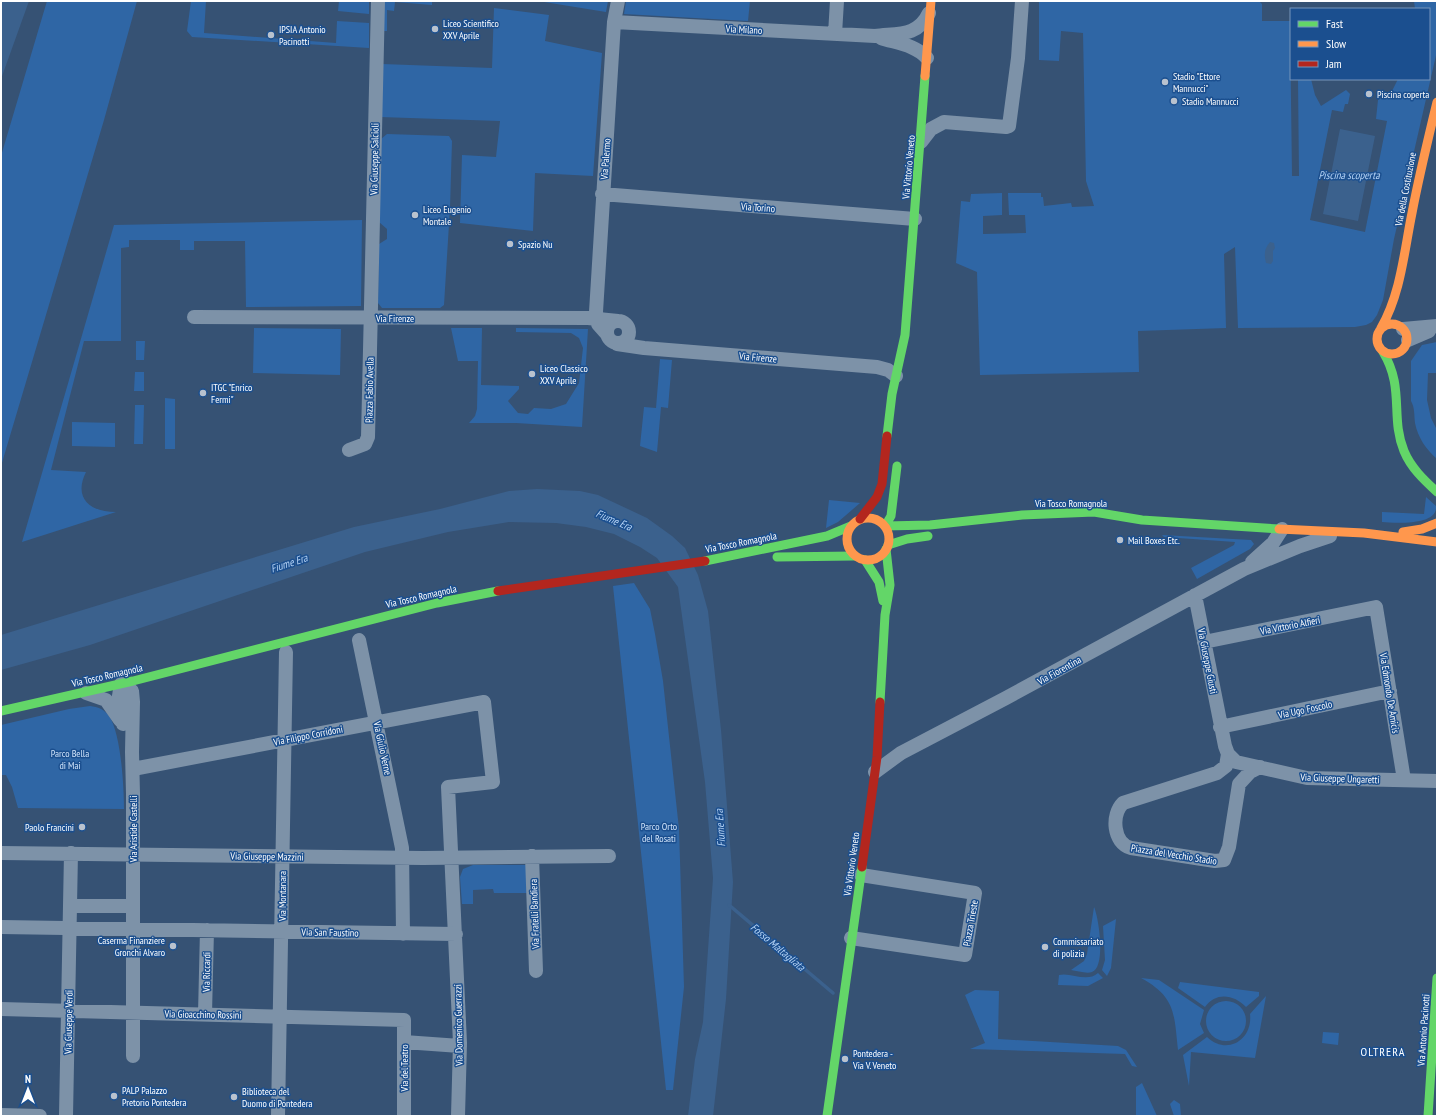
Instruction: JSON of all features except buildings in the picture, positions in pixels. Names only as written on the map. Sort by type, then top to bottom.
[{"type":"main road","name":"Via Vittorio Veneto","points":[[860,519],[877,497],[882,484],[896,376],[905,335],[931,5]]},
{"type":"main road","name":"Via della Costituzione","points":[[1381,328],[1390,315],[1423,157],[1437,102]]},
{"type":"main road","name":"Via della Costituzione","points":[[1398,282],[1397,312],[1404,336],[1396,386],[1397,420],[1403,450],[1409,462],[1437,492]]},
{"type":"main road","points":[[1393,324],[1404,336],[1394,354],[1383,352],[1377,341],[1381,328],[1393,324]]},
{"type":"main road","name":"Via Vittorio Veneto","points":[[903,391],[906,353],[905,335]]},
{"type":"main road","name":"Via della Costituzione","points":[[1383,352],[1390,364],[1396,386]]},
{"type":"main road","name":"Via della Costituzione","points":[[1402,440],[1424,466]]},
{"type":"main road","points":[[885,526],[891,516],[898,454]]},
{"type":"main road","name":"Via Tosco Romagnola","points":[[885,526],[930,525],[1007,516],[1094,512],[1138,519],[1289,530],[1364,533],[1437,542]]},
{"type":"main road","points":[[887,547],[889,536],[885,526],[874,519],[860,519],[851,526],[846,539],[848,548],[854,556],[865,560],[876,559],[887,547],[907,539],[937,535]]},
{"type":"main road","name":"Via Tosco Romagnola","points":[[1097,523],[1118,523],[1138,519]]},
{"type":"main road","name":"Via Tosco Romagnola","points":[[1364,533],[1410,531],[1437,524]]},
{"type":"main road","name":"Via Tosco Romagnola","points":[[1,711],[121,684],[436,603],[608,574],[730,557],[827,536],[851,526]]},
{"type":"main road","points":[[990,528],[1008,526]]},
{"type":"main road","name":"Via Vittorio Veneto","points":[[827,1116],[875,772],[885,615],[890,585],[887,547]]},
{"type":"main road","name":"Via Tosco Romagnola","points":[[730,557],[758,558],[854,556]]},
{"type":"main road","name":"Via Vittorio Veneto","points":[[865,560],[879,582],[885,615]]},
{"type":"main road","name":"Via Antonio Pacinotti","points":[[1428,1116],[1437,978]]},
{"type":"main road","name":"Via Antonio Pacinotti","points":[[1418,1116],[1430,1083]]},
{"type":"street","name":"Via Giuseppe Salcioli","points":[[370,318],[378,1]]},
{"type":"street","name":"Via Palermo","points":[[596,318],[602,194],[614,22],[618,1]]},
{"type":"street","points":[[835,34],[837,1]]},
{"type":"street","points":[[921,142],[931,129],[944,122],[1006,127],[1011,122],[1022,1]]},
{"type":"street","name":"Via Milano","points":[[614,22],[875,36],[915,30],[924,23],[931,5]]},
{"type":"street","name":"Via Milano","points":[[875,36],[921,51],[927,58]]},
{"type":"street","name":"Via Torino","points":[[602,194],[915,219]]},
{"type":"street","name":"Via Firenze","points":[[194,317],[596,318],[618,321]]},
{"type":"street","name":"Piazza Fabio Avella","points":[[349,450],[365,444],[368,437],[370,318]]},
{"type":"street","points":[[596,318],[600,328],[606,333],[611,342],[617,344],[624,342],[629,333],[627,326],[618,321],[608,326],[606,333]]},
{"type":"street","points":[[1404,336],[1419,334],[1437,327]]},
{"type":"street","name":"Via Firenze","points":[[617,344],[644,348],[877,366],[888,370],[896,376]]},
{"type":"street","points":[[1242,526],[1255,531],[1261,537],[1262,544],[1259,556]]},
{"type":"street","name":"Via Fiorentina","points":[[1244,569],[1272,543],[1289,530],[1292,540],[1278,555]]},
{"type":"street","name":"Via Fiorentina","points":[[875,772],[901,753],[1244,569],[1300,546],[1344,532]]},
{"type":"street","name":"Via Giuseppe Giusti","points":[[1195,595],[1220,728]]},
{"type":"street","name":"Via Vittorio Alfieri","points":[[1204,642],[1376,608]]},
{"type":"street","name":"Via Edmondo De Amicis","points":[[1376,608],[1404,780]]},
{"type":"street","name":"Via Giulio Verne","points":[[359,640],[377,722],[403,857],[403,934]]},
{"type":"street","name":"Via Montanara","points":[[278,1116],[286,652]]},
{"type":"street","name":"Via Aristide Castelli","points":[[133,713],[141,689],[147,682],[157,675]]},
{"type":"street","name":"Via Aristide Castelli","points":[[132,752],[123,724],[119,696],[121,684],[132,691],[134,854],[133,930]]},
{"type":"street","name":"Via Ugo Foscolo","points":[[1220,728],[1390,691]]},
{"type":"street","name":"Via Aristide Castelli","points":[[83,692],[106,700],[123,724]]},
{"type":"street","name":"Via Filippo Corridoni","points":[[133,769],[484,702]]},
{"type":"street","name":"Via Domenico Guerrazzi","points":[[458,1116],[460,1046],[448,787],[493,782],[484,702]]},
{"type":"street","points":[[1220,728],[1228,754],[1227,764],[1220,771]]},
{"type":"street","name":"Via Giuseppe Ungaretti","points":[[1228,754],[1236,762],[1307,778],[1437,781]]},
{"type":"street","points":[[1238,784],[1250,772],[1260,767]]},
{"type":"street","points":[[1220,771],[1232,772],[1238,780],[1238,784]]},
{"type":"street","name":"Piazza del Vecchio Stadio","points":[[1220,771],[1123,803],[1117,810],[1115,818],[1117,832],[1122,843],[1129,848],[1215,861],[1224,860],[1229,846],[1238,784]]},
{"type":"street","name":"Via Giuseppe Mazzini","points":[[1,853],[403,857],[610,856]]},
{"type":"street","points":[[71,853],[71,906],[133,906]]},
{"type":"street","name":"Via Fratelli Bandiera","points":[[532,856],[536,971]]},
{"type":"street","name":"Piazza Trieste","points":[[851,938],[964,955],[975,893],[861,875]]},
{"type":"street","name":"Via Giuseppe Verdi","points":[[66,1116],[71,906]]},
{"type":"street","points":[[1,927],[70,929]]},
{"type":"street","name":"Via San Faustino","points":[[70,929],[456,934]]},
{"type":"street","points":[[133,930],[133,1056]]},
{"type":"street","name":"Via Riccardi","points":[[205,1014],[207,930]]},
{"type":"street","name":"Via Gioacchino Rossini","points":[[1,1010],[133,1012],[404,1020]]},
{"type":"street","name":"Via del Teatro","points":[[404,1020],[404,1116]]},
{"type":"street","points":[[404,1042],[460,1046]]},
{"type":"street","points":[[1,1115],[40,1116]]},
{"type":"green space","points":[[47,1],[137,1],[104,120],[1,466],[1,156]]},
{"type":"green space","points":[[191,1],[206,1],[204,33],[336,43],[337,21],[369,23],[369,48],[192,37],[187,31]]},
{"type":"green space","points":[[339,1],[369,1],[369,14],[338,11]]},
{"type":"green space","points":[[382,1],[432,1],[432,5],[395,2],[394,11],[387,10],[387,31],[382,31]]},
{"type":"green space","points":[[538,1],[608,1],[606,12]]},
{"type":"green space","points":[[626,1],[750,1],[748,21],[624,14]]},
{"type":"green space","points":[[1039,1],[1259,1],[1262,4],[1262,21],[1290,21],[1292,176],[1299,176],[1298,80],[1311,80],[1315,95],[1321,106],[1346,90],[1350,94],[1348,104],[1345,104],[1343,112],[1332,110],[1310,220],[1365,232],[1387,121],[1376,119],[1378,100],[1392,91],[1398,80],[1430,80],[1430,8],[1415,8],[1414,1],[1436,1],[1437,51],[1394,239],[1383,300],[1377,315],[1372,322],[1355,327],[1238,328],[1235,247],[1224,254],[1226,328],[1138,331],[1139,372],[980,375],[977,272],[956,263],[961,201],[970,202],[971,194],[1002,193],[1002,215],[983,216],[983,234],[1026,233],[1025,215],[1009,215],[1008,193],[1041,193],[1044,206],[1071,203],[1072,207],[1094,206],[1086,181],[1083,33],[1061,31],[1059,61],[1039,60]]},
{"type":"green space","points":[[494,8],[549,15],[545,41],[602,53],[593,176],[535,173],[533,231],[460,223],[462,155],[496,157],[500,121],[380,117],[382,64],[492,68]]},
{"type":"green space","name":"Liceo Eugenio Montale","points":[[387,134],[449,136],[452,141],[450,208],[444,305],[440,308],[382,308],[378,303],[379,244],[387,239],[387,229],[379,222],[381,139]]},
{"type":"green space","points":[[362,220],[361,306],[246,307],[245,241],[194,241],[194,250],[180,250],[180,240],[129,240],[129,247],[121,248],[121,341],[84,341],[51,470],[86,472],[82,481],[82,489],[86,502],[99,509],[116,512],[22,542],[114,225]]},
{"type":"green space","points":[[254,328],[341,329],[340,375],[253,373]]},
{"type":"green space","points":[[451,328],[482,328],[481,385],[519,386],[519,389],[508,401],[518,413],[528,414],[534,408],[551,409],[566,404],[579,383],[583,348],[579,338],[571,333],[516,332],[516,328],[588,329],[582,427],[516,423],[469,423],[475,416],[477,409],[478,361],[458,361]]},
{"type":"green space","points":[[136,341],[145,341],[144,360],[136,360]]},
{"type":"green space","points":[[1437,342],[1437,373],[1428,373],[1427,400],[1431,418],[1437,430],[1437,459],[1423,443],[1416,428],[1414,409],[1411,401],[1411,361],[1422,345]]},
{"type":"green space","points":[[660,359],[672,360],[668,408],[661,407],[657,452],[640,446],[644,407],[656,408]]},
{"type":"green space","points":[[135,372],[144,372],[144,391],[134,391]]},
{"type":"green space","points":[[165,398],[175,399],[175,449],[165,449]]},
{"type":"green space","points":[[135,405],[144,405],[143,444],[134,444]]},
{"type":"green space","points":[[72,422],[115,423],[115,447],[72,446]]},
{"type":"green space","points":[[1426,497],[1436,506],[1435,512],[1430,517],[1415,522],[1382,522],[1382,512],[1424,514]]},
{"type":"green space","points":[[829,500],[860,503],[838,522],[826,528]]},
{"type":"green space","points":[[1162,535],[1251,540],[1254,544],[1250,549],[1197,579],[1191,568],[1234,545],[1235,542],[1164,537]]},
{"type":"green space","name":"Parco Orto del Rosati","points":[[634,583],[650,609],[655,634],[663,681],[679,829],[684,987],[673,1090],[666,1090],[613,586]]},
{"type":"green space","name":"Parco Bella di Mai","points":[[90,706],[103,710],[109,716],[113,724],[121,761],[124,809],[18,808],[12,787],[6,775],[1,775],[1,725],[69,709]]},
{"type":"green space","points":[[473,865],[526,865],[527,893],[494,893],[493,889],[473,890],[473,904],[462,904],[460,877],[463,869]]},
{"type":"green space","points":[[1094,907],[1099,931],[1099,961],[1096,968],[1090,973],[1071,970],[1084,961],[1087,954]]},
{"type":"green space","points":[[1116,919],[1111,968],[1107,976],[1102,970],[1105,960],[1103,926]]},
{"type":"green space","points":[[1098,973],[1103,978],[1088,986],[1058,985],[1059,975],[1064,974],[1089,977]]},
{"type":"green space","points":[[1141,978],[1159,980],[1204,1010],[1200,1024],[1204,1033],[1178,1050],[1174,1016],[1167,1000],[1161,992]]},
{"type":"green space","points":[[1180,982],[1259,992],[1259,996],[1246,1007],[1242,1003],[1226,996],[1214,999],[1205,1007],[1178,988]]},
{"type":"green space","points":[[975,990],[999,991],[998,1039],[1118,1046],[1126,1050],[1137,1067],[1132,1066],[1125,1054],[970,1049],[985,1043],[965,995]]},
{"type":"green space","points":[[1266,996],[1255,1058],[1191,1052],[1189,1086],[1183,1055],[1207,1037],[1215,1043],[1223,1045],[1230,1045],[1243,1038],[1250,1023],[1250,1014]]},
{"type":"green space","points":[[1226,1001],[1234,1003],[1240,1007],[1244,1013],[1246,1021],[1244,1029],[1240,1035],[1234,1039],[1226,1041],[1218,1039],[1212,1035],[1208,1029],[1206,1021],[1208,1013],[1212,1007],[1218,1003]]},
{"type":"green space","points":[[1323,1032],[1339,1033],[1338,1045],[1322,1043]]},
{"type":"green space","points":[[1142,1083],[1157,1116],[1136,1116],[1136,1087]]},
{"type":"green space","points":[[1174,1100],[1180,1104],[1181,1116],[1174,1116],[1170,1104]]},
{"type":"water","points":[[1,1],[29,1],[1,79]]},
{"type":"water","name":"Piscina scoperta","points":[[1340,129],[1375,136],[1358,221],[1323,214]]},
{"type":"water","points":[[1270,242],[1274,243],[1275,248],[1273,251],[1273,261],[1271,264],[1266,263],[1265,254]]},
{"type":"water","name":"Fiume Era","points":[[537,489],[580,491],[598,495],[647,518],[672,536],[685,548],[698,575],[708,611],[721,730],[733,882],[726,999],[713,1116],[688,1116],[695,1059],[703,1022],[713,878],[705,782],[678,587],[657,558],[640,547],[614,534],[586,527],[556,523],[509,522],[448,532],[365,552],[90,645],[1,670],[1,635],[354,527],[440,509],[509,491]]},
{"type":"waterway","name":"Fosso Maltagliata","points":[[729,905],[833,993]]},
{"type":"traffic: fast","points":[[887,436],[892,394],[905,335],[925,76]]},
{"type":"traffic: fast","points":[[1383,352],[1390,365],[1394,378],[1398,426],[1404,451],[1414,468],[1437,492]]},
{"type":"traffic: fast","points":[[885,526],[891,516],[897,466]]},
{"type":"traffic: fast","points":[[885,526],[930,525],[1022,515],[1094,512],[1142,520],[1279,529]]},
{"type":"traffic: fast","points":[[705,561],[827,536],[851,526]]},
{"type":"traffic: fast","points":[[888,545],[907,539],[928,536]]},
{"type":"traffic: fast","points":[[880,702],[885,615],[890,585],[886,549]]},
{"type":"traffic: fast","points":[[777,557],[854,556]]},
{"type":"traffic: fast","points":[[865,560],[879,582],[883,601]]},
{"type":"traffic: fast","points":[[1,711],[133,681],[437,603],[498,591]]},
{"type":"traffic: fast","points":[[827,1116],[862,867]]},
{"type":"traffic: fast","points":[[1428,1116],[1437,978]]},
{"type":"traffic: slow","points":[[925,76],[931,1]]},
{"type":"traffic: slow","points":[[1381,328],[1388,315],[1397,287],[1437,102]]},
{"type":"traffic: slow","points":[[1392,324],[1403,328],[1407,339],[1403,350],[1392,354],[1381,350],[1377,339],[1381,328],[1392,324]]},
{"type":"traffic: slow","points":[[864,518],[872,518],[880,521],[886,527],[889,539],[886,551],[880,557],[872,560],[864,560],[856,557],[850,551],[847,543],[847,535],[850,527],[856,521],[864,518]]},
{"type":"traffic: slow","points":[[1403,532],[1422,529],[1437,523]]},
{"type":"traffic: slow","points":[[1279,529],[1364,533],[1437,542]]},
{"type":"traffic: jam","points":[[860,519],[877,497],[882,484],[887,436]]},
{"type":"traffic: jam","points":[[498,591],[705,561]]},
{"type":"traffic: jam","points":[[862,867],[877,757],[880,702]]},
{"type":"place","name":"Liceo Scientifico XXV Aprile","points":[[435,29]]},
{"type":"place","name":"IPSIA Antonio Pacinotti","points":[[271,35]]},
{"type":"place","name":"Stadio \"Ettore Mannucci\"","points":[[1165,82]]},
{"type":"place","name":"Piscina coperta","points":[[1369,94]]},
{"type":"place","name":"Stadio Mannucci","points":[[1174,101]]},
{"type":"place","name":"Liceo Eugenio Montale","points":[[415,215]]},
{"type":"place","name":"Spazio Nu","points":[[510,244]]},
{"type":"place","name":"Liceo Classico XXV Aprile","points":[[532,374]]},
{"type":"place","name":"ITGC \"Enrico Fermi\"","points":[[203,393]]},
{"type":"place","name":"Mail Boxes Etc.","points":[[1120,540]]},
{"type":"place","name":"Paolo Francini","points":[[82,827]]},
{"type":"place","name":"Caserma Finanziere Gronchi Alvaro","points":[[173,946]]},
{"type":"place","name":"Commissariato di polizia","points":[[1045,947]]},
{"type":"place","name":"Pontedera - Via V. Veneto","points":[[845,1059]]},
{"type":"place","name":"PALP Palazzo Pretorio Pontedera","points":[[114,1096]]},
{"type":"place","name":"Biblioteca del Duomo di Pontedera","points":[[234,1097]]},
{"type":"district","name":"OLTRERA","points":[[1383,1052]]}]
